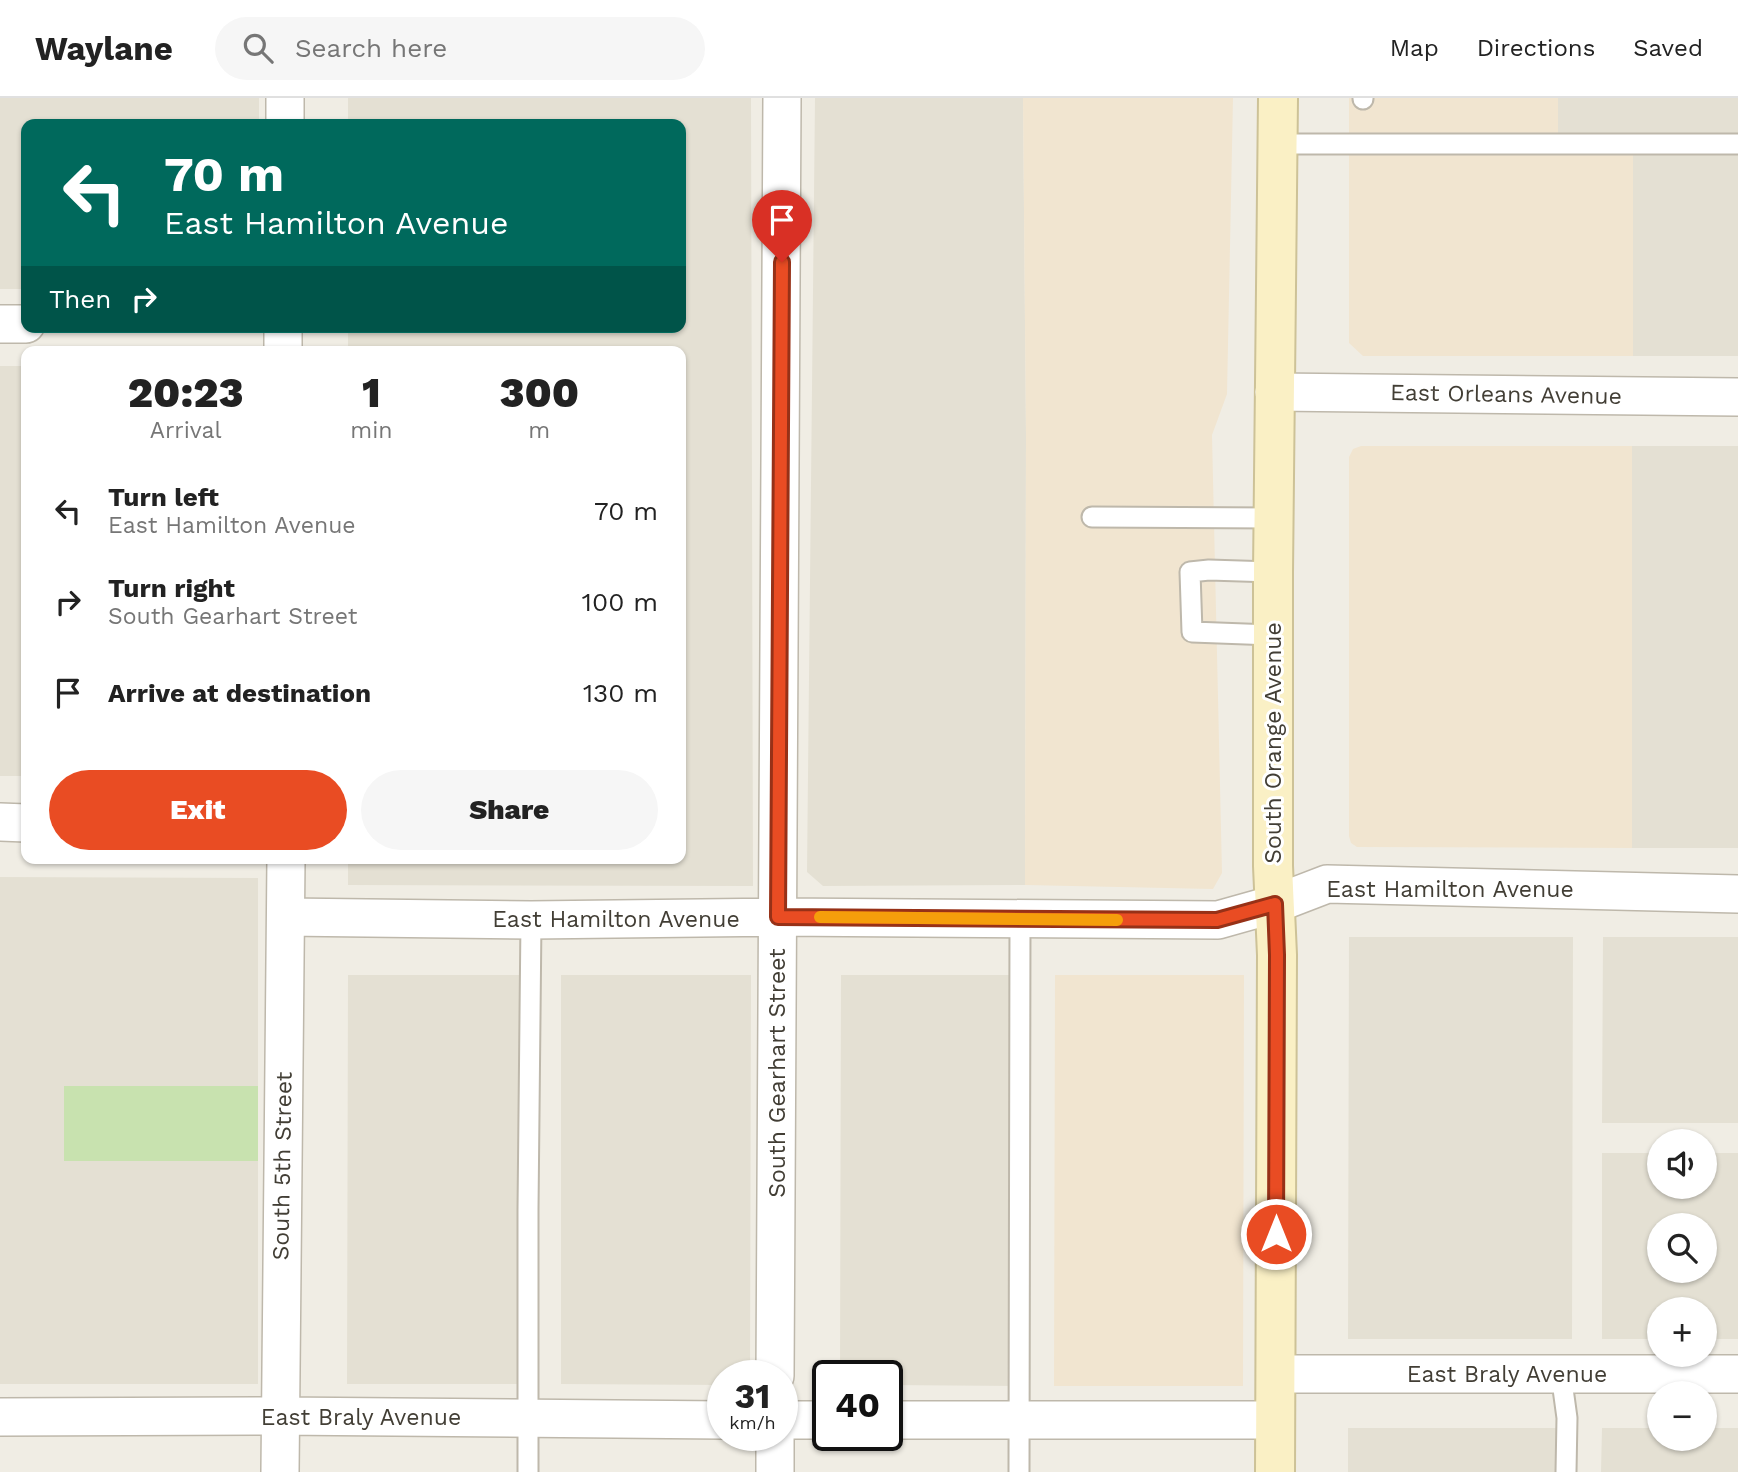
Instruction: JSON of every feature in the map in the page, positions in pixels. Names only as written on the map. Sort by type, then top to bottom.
[{"type":"street","points":[[285,98],[285,119]]},
{"type":"street","name":"South Gearhart Street","points":[[775,1360],[782,98]]},
{"type":"street","name":"South Orange Avenue","points":[[1275,1472],[1277,955],[1273,518],[1278,98]]},
{"type":"street","points":[[0,324],[21,324]]},
{"type":"street","name":"East Orleans Avenue","points":[[1274,392],[1738,397]]},
{"type":"street","points":[[0,822],[21,822]]},
{"type":"street","name":"South 5th Street","points":[[280,1472],[286,864]]},
{"type":"street","name":"East Hamilton Avenue","points":[[286,917],[531,920],[778,917],[1217,920],[1275,904],[1327,884],[1738,894]]},
{"type":"street","name":"East Braly Avenue","points":[[1276,1374],[1738,1374]]},
{"type":"street","name":"East Braly Avenue","points":[[0,1417],[279,1416],[707,1420]]},
{"type":"street","points":[[903,1420],[1275,1420]]},
{"type":"street","points":[[775,1451],[775,1472]]},
{"type":"lane","points":[[1278,144],[1738,144]]},
{"type":"lane","points":[[1092,517],[1273,518]]},
{"type":"lane","points":[[1273,572],[1190,572],[1192,632],[1273,635]]},
{"type":"lane","points":[[1019,1472],[1020,919]]},
{"type":"lane","points":[[528,1472],[531,920]]},
{"type":"lane","points":[[1560,1374],[1567,1418],[1566,1472]]},
{"type":"shaded area","points":[[0,98],[259,98],[259,119],[21,119],[21,289],[0,289]]},
{"type":"shaded area","points":[[348,98],[751,98],[753,886],[348,885],[348,864],[686,864],[686,346],[348,346],[348,333],[686,333],[686,119],[348,119]]},
{"type":"shaded area","points":[[815,98],[1023,98],[1026,435],[1025,885],[823,886],[807,872]]},
{"type":"shaded area","points":[[1023,98],[1233,98],[1227,394],[1212,435],[1222,873],[1213,889],[1025,885],[1026,435]]},
{"type":"shaded area","points":[[1349,98],[1558,98],[1558,155],[1633,155],[1633,356],[1363,356],[1349,343]]},
{"type":"shaded area","points":[[1558,98],[1738,98],[1738,356],[1633,356],[1633,155],[1558,155]]},
{"type":"shaded area","points":[[0,366],[21,366],[21,776],[0,776]]},
{"type":"shaded area","points":[[1361,446],[1632,446],[1632,848],[1357,847],[1351,843],[1349,457],[1353,449]]},
{"type":"shaded area","points":[[1632,446],[1738,446],[1738,848],[1632,848]]},
{"type":"shaded area","points":[[0,877],[258,878],[258,1086],[64,1086],[64,1160],[258,1161],[258,1384],[0,1384]]},
{"type":"shaded area","points":[[1349,937],[1573,937],[1572,1339],[1348,1339]]},
{"type":"shaded area","points":[[1603,937],[1738,937],[1738,1123],[1602,1123]]},
{"type":"shaded area","points":[[348,975],[538,975],[537,1384],[347,1384]]},
{"type":"shaded area","points":[[561,975],[751,975],[750,1360],[707,1360],[707,1385],[561,1384]]},
{"type":"shaded area","points":[[841,975],[1031,975],[1030,1386],[903,1385],[903,1360],[840,1360]]},
{"type":"shaded area","points":[[1055,975],[1244,975],[1243,1386],[1054,1386]]},
{"type":"shaded area","points":[[1602,1153],[1647,1153],[1647,1199],[1717,1199],[1717,1153],[1738,1153],[1738,1339],[1717,1339],[1717,1297],[1647,1297],[1647,1339],[1602,1339]]},
{"type":"shaded area","points":[[1348,1428],[1572,1428],[1572,1472],[1348,1472]]},
{"type":"shaded area","points":[[1602,1428],[1647,1428],[1647,1451],[1717,1451],[1717,1428],[1738,1428],[1738,1472],[1601,1472]]},
{"type":"green space","points":[[64,1086],[258,1086],[258,1161],[64,1161]]},
{"type":"slow traffic","points":[[820,917],[1117,920]]},
{"type":"route","points":[[782,262],[778,917],[1217,920],[1275,904],[1276,1234]]}]
